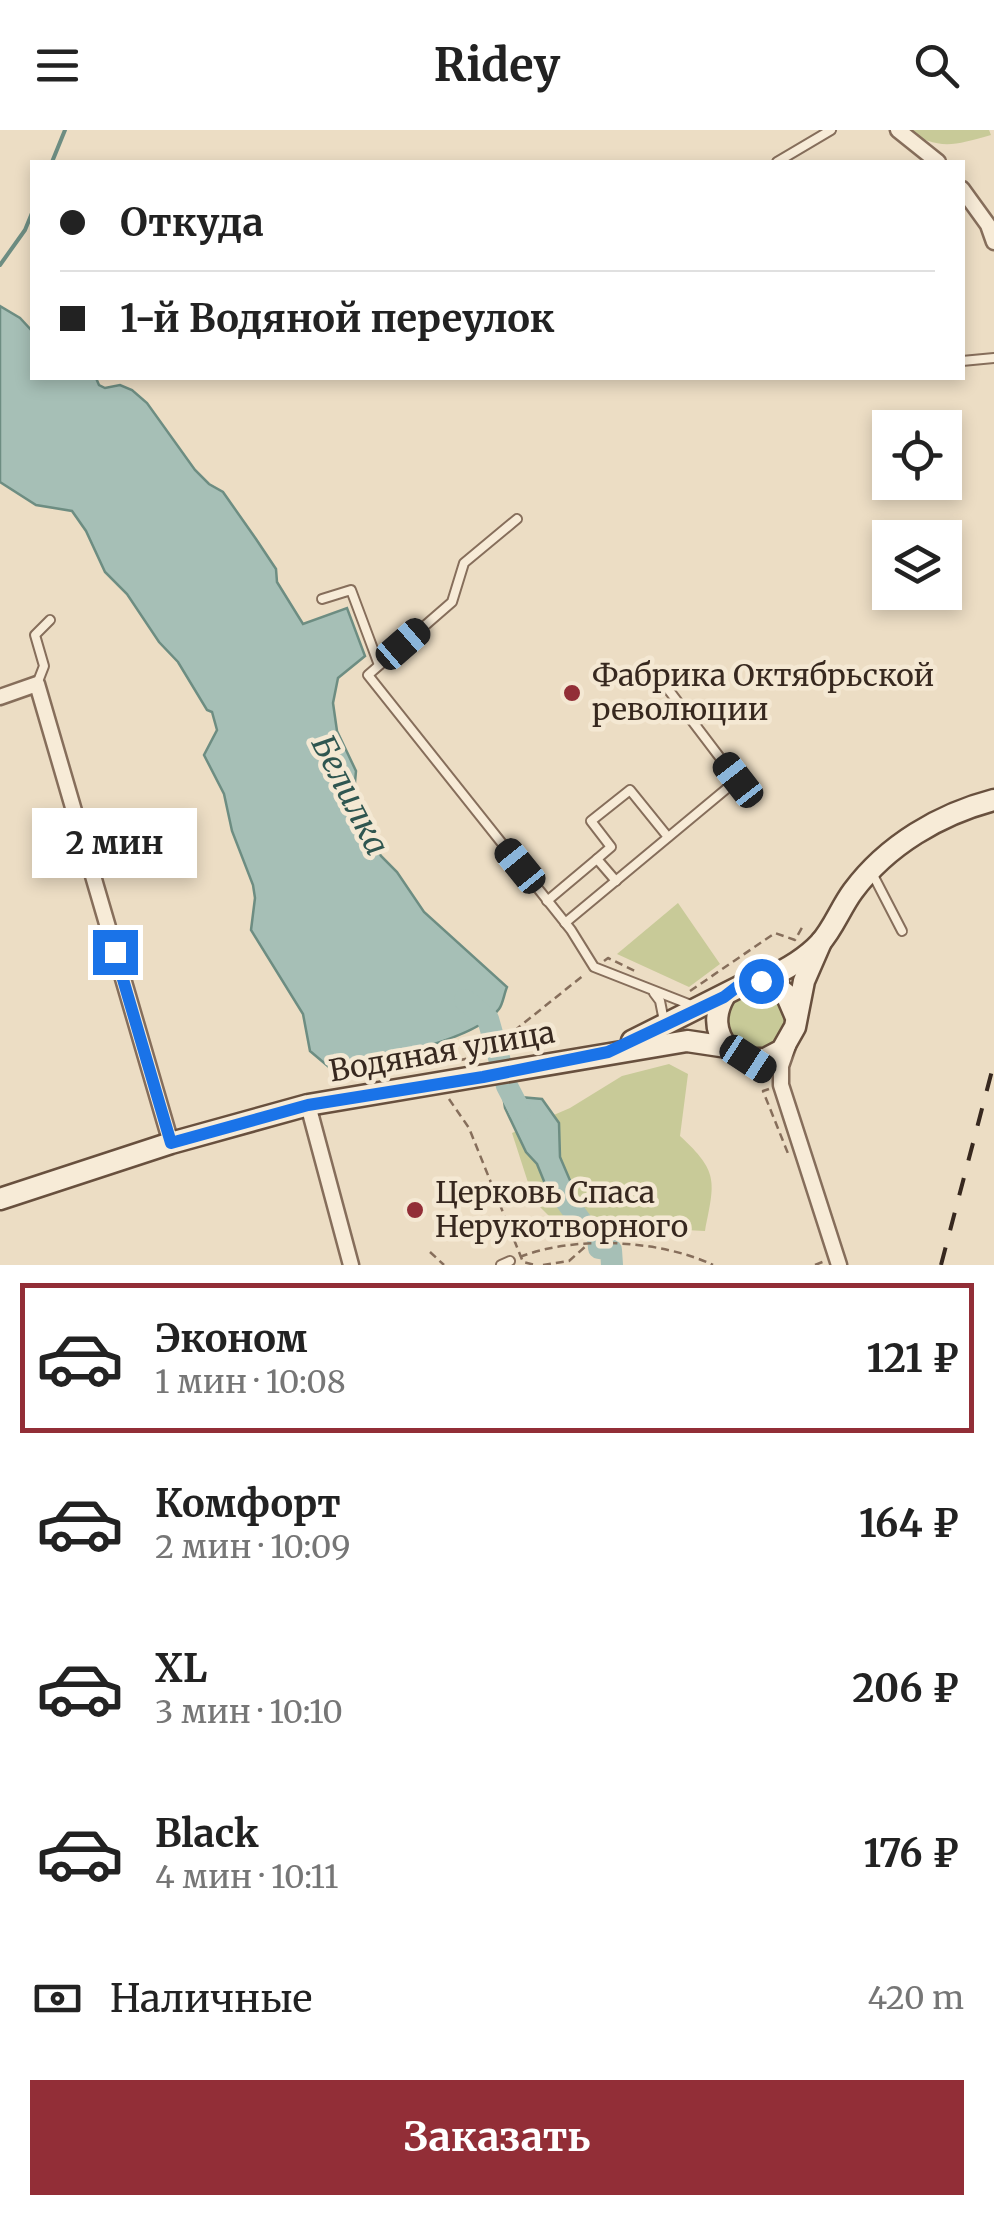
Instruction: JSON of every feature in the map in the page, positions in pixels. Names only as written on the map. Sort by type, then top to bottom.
[{"type":"street","points":[[898,130],[936,160]]},
{"type":"street","points":[[965,195],[988,225],[994,242]]},
{"type":"street","points":[[0,697],[36,684],[171,1143]]},
{"type":"street","points":[[839,1265],[781,1086],[781,1066],[804,981],[821,942],[870,870],[921,830],[966,807],[994,800]]},
{"type":"street","points":[[608,1052],[664,1027],[693,1001],[724,997],[742,983],[781,973],[821,942]]},
{"type":"street","points":[[761,981],[786,994],[796,1015]]},
{"type":"street","points":[[724,997],[717,1018],[728,1047]]},
{"type":"street","points":[[608,1052],[686,1041],[728,1047],[781,1086]]},
{"type":"street","points":[[748,1059],[775,1055],[789,1042]]},
{"type":"street","name":"Водяная улица","points":[[0,1200],[171,1143],[308,1105],[608,1052]]},
{"type":"street","points":[[308,1105],[351,1265]]},
{"type":"lane","points":[[780,160],[831,130]]},
{"type":"lane","points":[[965,362],[994,358]]},
{"type":"lane","points":[[517,519],[464,563],[452,602],[368,675],[548,900],[594,967],[693,1001]]},
{"type":"lane","points":[[322,599],[351,590],[379,665]]},
{"type":"lane","points":[[36,684],[44,666],[35,635],[50,620]]},
{"type":"lane","points":[[565,922],[738,780],[655,672]]},
{"type":"lane","points":[[548,900],[611,847],[591,821],[630,790],[668,837]]},
{"type":"lane","points":[[597,859],[616,881]]},
{"type":"lane","points":[[870,870],[902,932]]},
{"type":"lane","points":[[651,989],[664,1011],[664,1027]]},
{"type":"lane","points":[[500,1265],[510,1262]]},
{"type":"path","points":[[693,1001],[775,933],[795,940],[804,924]]},
{"type":"path","points":[[484,1055],[594,967]]},
{"type":"path","points":[[443,1083],[469,1128],[523,1262],[534,1265]]},
{"type":"path","points":[[524,1256],[609,1241],[688,1253],[714,1265]]},
{"type":"path","points":[[543,1265],[569,1261],[587,1245]]},
{"type":"path","points":[[430,1252],[444,1265]]},
{"type":"green space","points":[[904,130],[989,130],[991,135],[946,144],[927,141]]},
{"type":"green space","points":[[678,903],[720,964],[689,987],[617,954]]},
{"type":"green space","points":[[755,991],[775,1000],[784,1020],[775,1040],[755,1049],[735,1040],[726,1020],[735,1000]]},
{"type":"green space","points":[[669,1064],[688,1074],[680,1136],[702,1159],[711,1178],[705,1231],[627,1227],[565,1232],[534,1201],[512,1133],[570,1108],[622,1076]]},
{"type":"water","points":[[0,306],[30,329],[30,380],[97,380],[105,388],[120,385],[132,390],[147,403],[195,470],[223,492],[276,569],[277,582],[303,624],[347,608],[365,656],[338,678],[333,703],[337,731],[356,771],[353,804],[381,856],[424,912],[507,987],[500,1007],[486,1021],[420,1048],[330,1068],[310,1051],[303,1014],[251,930],[253,885],[232,831],[224,794],[204,755],[217,730],[212,712],[127,594],[105,572],[72,511],[36,505],[0,482]]},
{"type":"water","points":[[507,1086],[520,1097],[542,1099],[559,1123],[560,1157],[578,1199],[583,1224],[552,1201],[537,1164],[526,1152],[505,1108],[502,1088]]},
{"type":"waterway","points":[[53,160],[65,130]]},
{"type":"waterway","points":[[0,265],[30,218]]},
{"type":"waterway","name":"Белилка","points":[[465,1000],[488,1019],[507,1086],[520,1111]]},
{"type":"waterway","name":"Белилка","points":[[566,1201],[598,1236],[599,1248],[611,1250],[612,1265]]},
{"type":"railway","points":[[941,1265],[994,1063]]},
{"type":"place","name":"Фабрика Октябрьской революции","points":[[572,693]]},
{"type":"place","name":"Церковь Спаса Нерукотворного","points":[[415,1210]]},
{"type":"route","points":[[115,952],[171,1143],[308,1105],[608,1052],[724,997],[742,983],[761,981]]}]
